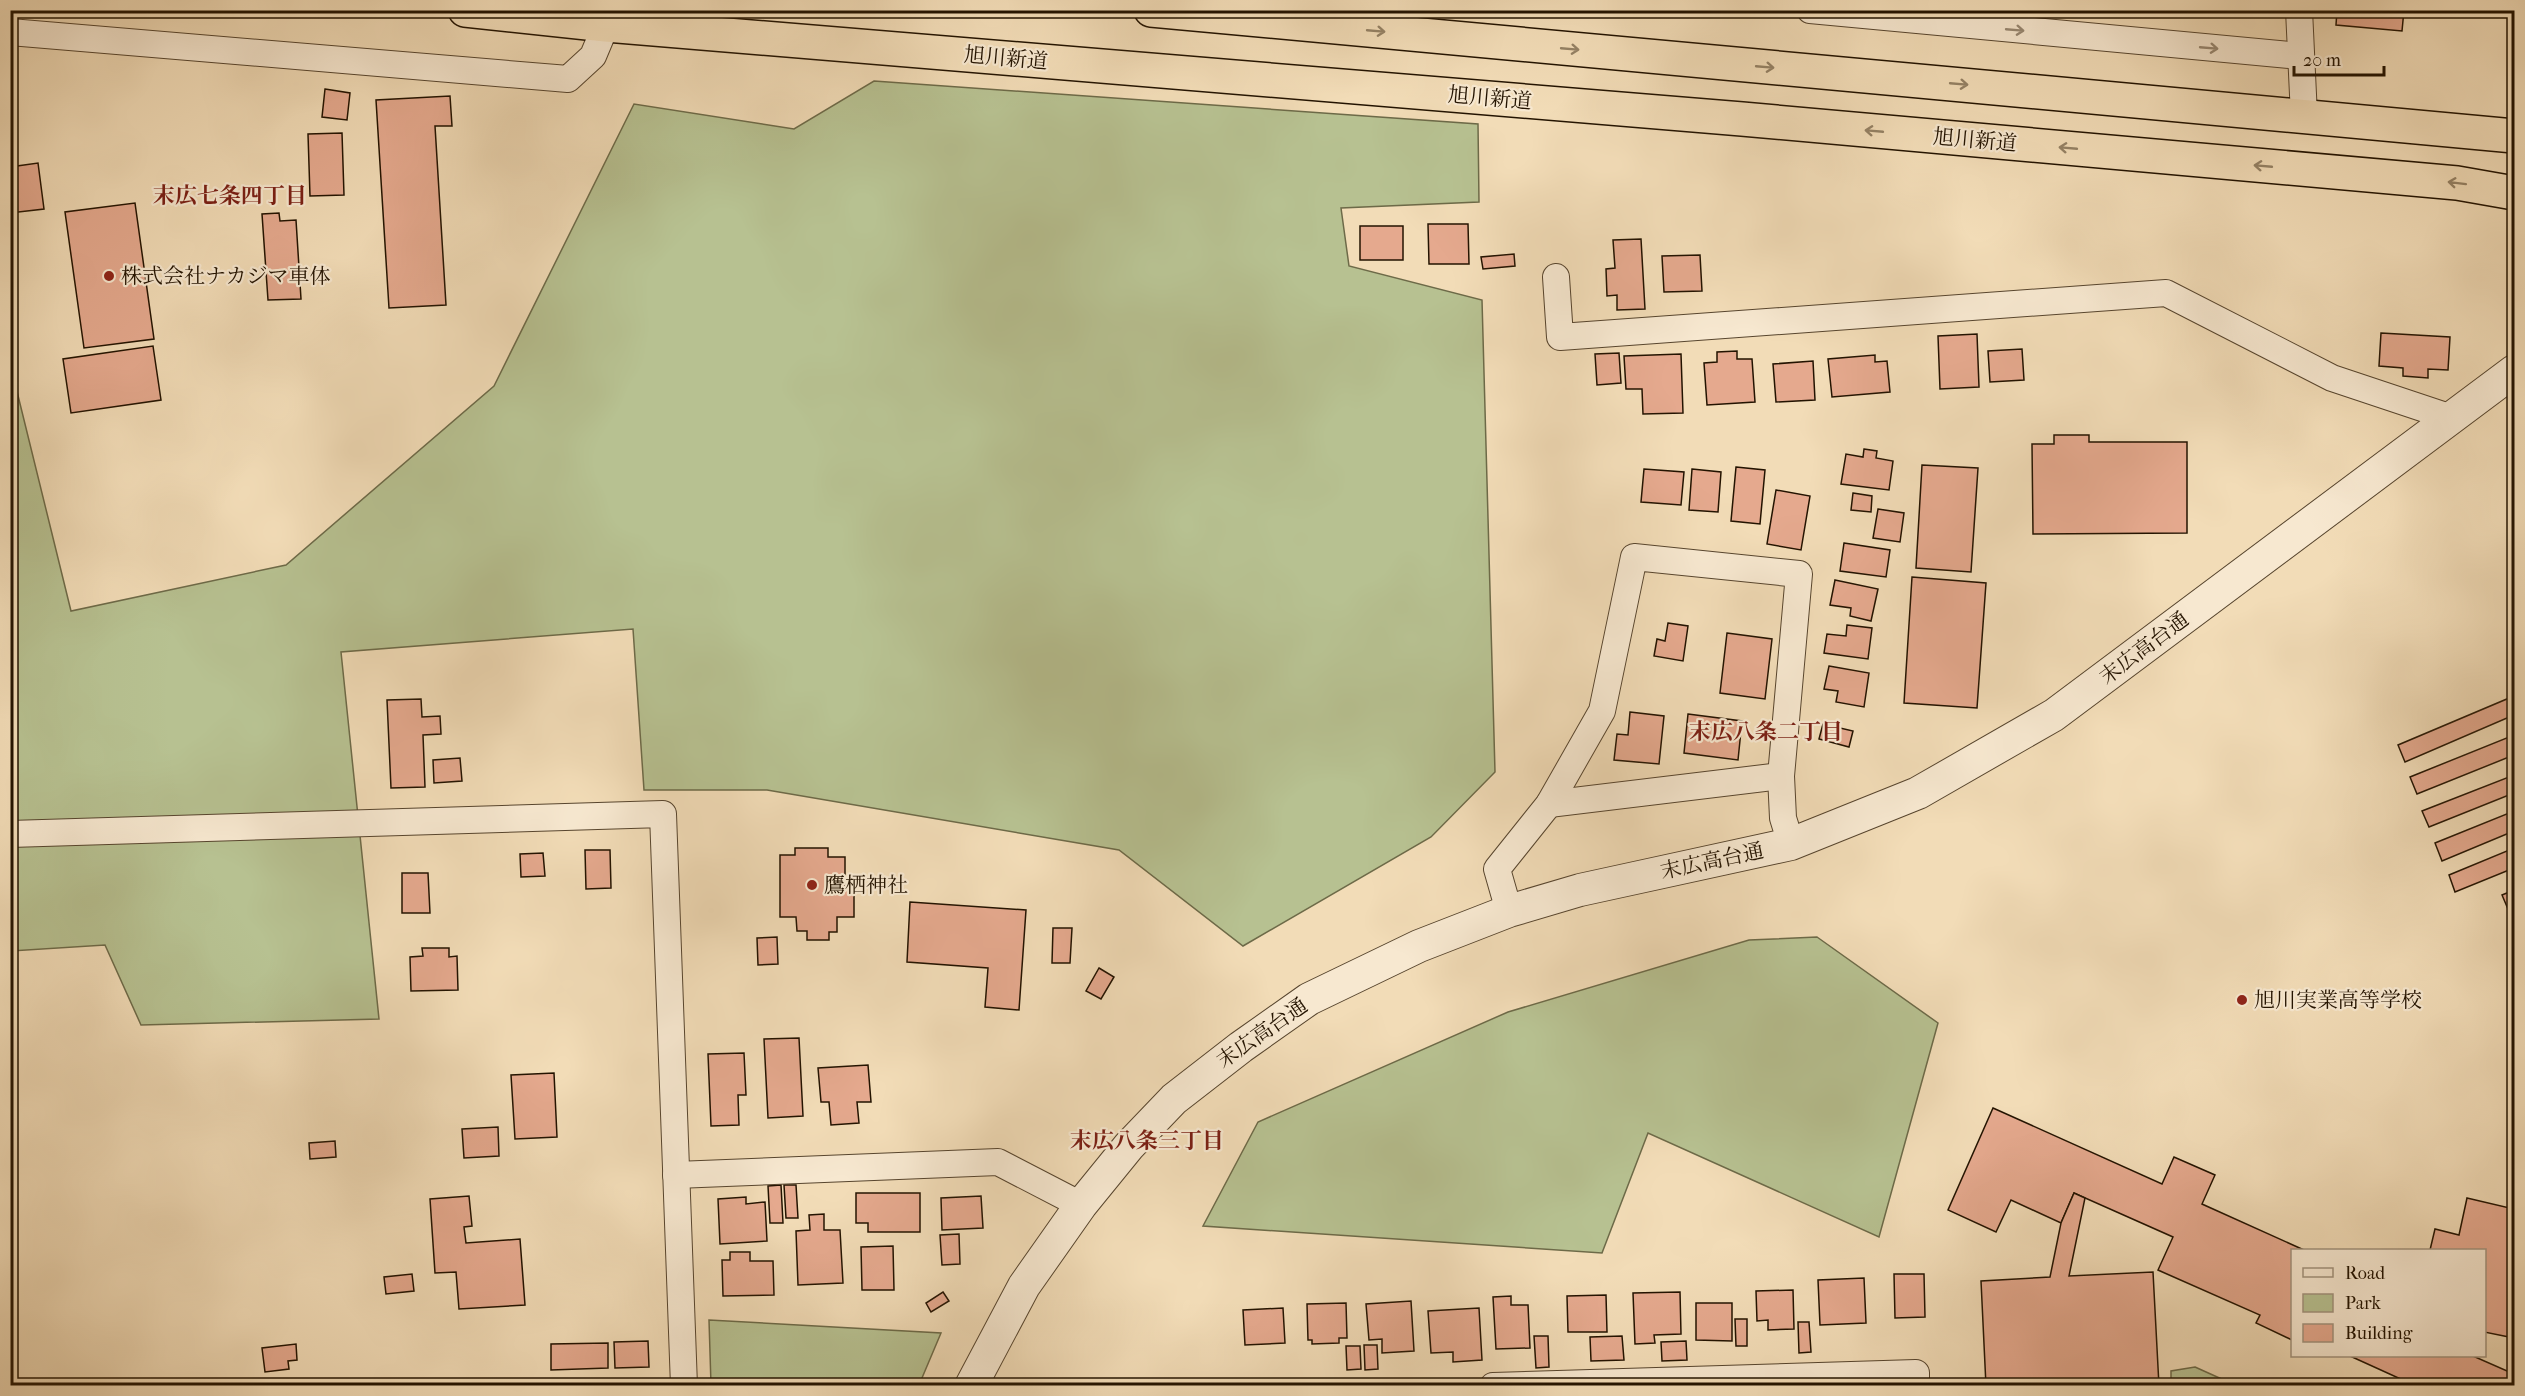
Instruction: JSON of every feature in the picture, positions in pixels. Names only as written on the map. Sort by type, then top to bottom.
[{"type":"highway","name":"旭川新道","points":[[465,10],[606,25],[1718,117],[2457,183],[2514,193]]},
{"type":"highway","points":[[1151,10],[2514,136]]},
{"type":"street","points":[[1810,10],[2300,56]]},
{"type":"street","points":[[2299,10],[2304,116]]},
{"type":"street","points":[[10,32],[568,79],[593,56],[606,25]]},
{"type":"street","points":[[1556,277],[1560,337],[2166,293],[2331,378],[2452,418]]},
{"type":"street","name":"末広高台通","points":[[971,1386],[1023,1286],[1081,1205],[1128,1146],[1174,1099],[1241,1047],[1309,999],[1419,946],[1509,911],[1580,890],[1791,844],[1918,793],[2054,715],[2514,371]]},
{"type":"street","points":[[1509,911],[1497,869],[1549,804],[1602,711],[1634,556],[1798,574],[1781,776],[1783,818],[1791,844]]},
{"type":"street","points":[[1549,804],[1781,776]]},
{"type":"street","points":[[10,834],[663,814],[684,1386]]},
{"type":"street","points":[[676,1175],[999,1162],[1081,1205]]},
{"type":"street","points":[[1493,1386],[1916,1373],[1916,1386]]},
{"type":"green space","points":[[874,81],[1478,124],[1479,202],[1341,208],[1349,266],[1482,300],[1495,772],[1431,837],[1243,946],[1119,850],[767,790],[644,790],[633,629],[341,652],[379,1019],[141,1025],[105,945],[11,951],[10,363],[71,611],[286,565],[494,386],[634,104],[794,129]]},
{"type":"green space","points":[[1817,937],[1938,1023],[1879,1237],[1648,1133],[1602,1253],[1203,1226],[1258,1122],[1508,1012],[1749,940]]},
{"type":"green space","points":[[709,1320],[941,1333],[919,1385],[711,1385]]},
{"type":"green space","points":[[2195,1367],[2235,1385],[2171,1385],[2171,1371]]},
{"type":"building","points":[[2337,10],[2404,10],[2402,31],[2336,25]]},
{"type":"building","points":[[2495,10],[2514,10],[2514,15],[2495,16]]},
{"type":"building","points":[[325,89],[350,93],[347,120],[322,117]]},
{"type":"building","points":[[450,96],[452,126],[435,126],[446,305],[389,308],[376,100]]},
{"type":"building","points":[[342,133],[344,195],[310,196],[308,134]]},
{"type":"building","points":[[38,163],[44,209],[10,213],[10,167]]},
{"type":"building","name":"株式会社ナカジマ車体","points":[[135,203],[154,339],[84,348],[65,212]]},
{"type":"building","points":[[279,213],[280,221],[296,220],[301,299],[268,300],[262,214]]},
{"type":"building","points":[[1428,224],[1468,224],[1469,264],[1429,264]]},
{"type":"building","points":[[1360,226],[1403,226],[1403,260],[1360,260]]},
{"type":"building","points":[[1641,239],[1645,309],[1617,310],[1617,295],[1607,296],[1606,269],[1615,268],[1613,240]]},
{"type":"building","points":[[1514,254],[1515,266],[1483,269],[1481,257]]},
{"type":"building","points":[[1700,255],[1702,291],[1664,292],[1662,256]]},
{"type":"building","points":[[2381,333],[2450,337],[2448,370],[2428,369],[2428,378],[2403,376],[2403,368],[2379,366]]},
{"type":"building","points":[[1977,334],[1979,387],[1940,389],[1938,336]]},
{"type":"building","points":[[153,346],[161,400],[71,413],[63,359]]},
{"type":"building","points":[[2022,349],[2024,380],[1990,382],[1988,351]]},
{"type":"building","points":[[1737,351],[1737,359],[1752,359],[1755,402],[1707,405],[1704,363],[1717,362],[1717,352]]},
{"type":"building","points":[[1619,353],[1621,383],[1597,385],[1595,354]]},
{"type":"building","points":[[1681,354],[1683,413],[1643,414],[1642,389],[1626,389],[1624,356]]},
{"type":"building","points":[[1875,355],[1875,362],[1887,361],[1890,392],[1832,397],[1828,359]]},
{"type":"building","points":[[1813,361],[1815,400],[1776,402],[1773,364]]},
{"type":"building","points":[[2054,435],[2089,435],[2089,442],[2187,442],[2187,533],[2033,534],[2032,444],[2054,444]]},
{"type":"building","points":[[1864,449],[1877,451],[1876,458],[1893,461],[1889,490],[1841,484],[1846,454],[1863,457]]},
{"type":"building","points":[[1922,465],[1978,468],[1971,572],[1916,568]]},
{"type":"building","points":[[1736,467],[1765,470],[1760,524],[1731,521]]},
{"type":"building","points":[[1644,469],[1684,472],[1681,505],[1641,502]]},
{"type":"building","points":[[1692,469],[1721,472],[1718,512],[1689,510]]},
{"type":"building","points":[[1776,490],[1810,496],[1801,550],[1767,544]]},
{"type":"building","points":[[1853,493],[1872,496],[1871,512],[1851,510]]},
{"type":"building","points":[[1878,509],[1904,513],[1900,542],[1873,538]]},
{"type":"building","points":[[1844,543],[1890,550],[1886,577],[1840,571]]},
{"type":"building","points":[[1912,577],[1986,583],[1977,708],[1904,703]]},
{"type":"building","points":[[1835,580],[1878,589],[1871,621],[1850,616],[1851,608],[1830,605]]},
{"type":"building","points":[[1668,623],[1688,626],[1683,661],[1654,656],[1657,639],[1665,641]]},
{"type":"building","points":[[1847,625],[1872,628],[1868,659],[1824,653],[1827,634],[1846,636]]},
{"type":"building","points":[[1727,633],[1772,639],[1765,699],[1720,693]]},
{"type":"building","points":[[1829,666],[1869,673],[1864,707],[1836,702],[1838,691],[1824,689]]},
{"type":"building","points":[[2514,696],[2514,715],[2405,762],[2398,745]]},
{"type":"building","points":[[421,699],[422,717],[440,716],[441,734],[423,735],[425,787],[391,788],[387,700]]},
{"type":"building","points":[[1630,712],[1664,716],[1659,764],[1614,760],[1617,734],[1628,735]]},
{"type":"building","points":[[1688,714],[1742,721],[1738,760],[1684,753]]},
{"type":"building","points":[[1823,724],[1853,731],[1849,747],[1819,739]]},
{"type":"building","points":[[2514,735],[2514,755],[2417,794],[2410,777]]},
{"type":"building","points":[[460,758],[462,781],[434,783],[433,760]]},
{"type":"building","points":[[2514,775],[2514,793],[2429,827],[2422,811]]},
{"type":"building","points":[[2514,811],[2514,831],[2442,861],[2435,843]]},
{"type":"building","points":[[795,848],[828,848],[828,857],[845,857],[845,886],[854,886],[854,917],[837,917],[837,932],[829,932],[829,940],[807,940],[807,931],[797,931],[796,917],[780,917],[780,855],[795,855]]},
{"type":"building","points":[[2514,848],[2514,868],[2455,892],[2449,875]]},
{"type":"building","points":[[585,850],[610,850],[611,888],[586,889]]},
{"type":"building","points":[[543,853],[545,876],[521,877],[520,854]]},
{"type":"building","points":[[402,873],[428,873],[430,913],[402,913]]},
{"type":"building","points":[[2514,890],[2514,907],[2508,909],[2502,895]]},
{"type":"building","points":[[910,902],[1026,910],[1019,1010],[985,1007],[988,968],[907,962]]},
{"type":"building","points":[[1053,928],[1072,928],[1070,963],[1052,963]]},
{"type":"building","points":[[777,937],[778,964],[758,965],[757,938]]},
{"type":"building","points":[[422,948],[449,948],[449,957],[457,956],[458,990],[411,991],[410,957],[423,956]]},
{"type":"building","points":[[1099,968],[1114,977],[1101,999],[1086,991]]},
{"type":"building","points":[[799,1038],[803,1116],[768,1118],[764,1039]]},
{"type":"building","points":[[744,1053],[746,1095],[738,1095],[739,1125],[711,1126],[708,1054]]},
{"type":"building","points":[[868,1065],[871,1102],[857,1102],[859,1123],[831,1125],[829,1102],[821,1102],[818,1068]]},
{"type":"building","points":[[554,1073],[557,1137],[515,1139],[511,1075]]},
{"type":"building","points":[[1993,1108],[2162,1184],[2174,1157],[2215,1175],[2202,1204],[2302,1249],[2291,1249],[2291,1340],[2256,1323],[2260,1315],[2158,1270],[2173,1237],[2074,1193],[2061,1223],[2011,1200],[1996,1232],[1948,1210]]},
{"type":"building","points":[[498,1127],[499,1156],[464,1158],[462,1129]]},
{"type":"building","points":[[335,1141],[336,1157],[310,1159],[309,1143]]},
{"type":"building","points":[[781,1185],[783,1223],[770,1223],[768,1186]]},
{"type":"building","points":[[784,1185],[796,1185],[798,1218],[786,1218]]},
{"type":"building","points":[[856,1193],[920,1193],[920,1232],[868,1232],[868,1223],[856,1223]]},
{"type":"building","points":[[2074,1193],[2085,1198],[2069,1276],[2153,1272],[2159,1386],[1986,1386],[1981,1281],[2050,1277],[2061,1223]]},
{"type":"building","points":[[469,1196],[472,1226],[464,1227],[466,1243],[520,1239],[525,1305],[459,1309],[456,1272],[435,1273],[430,1199]]},
{"type":"building","points":[[981,1196],[983,1228],[942,1230],[941,1198]]},
{"type":"building","points":[[746,1197],[746,1204],[765,1202],[767,1241],[720,1244],[718,1199]]},
{"type":"building","points":[[2467,1198],[2514,1209],[2514,1338],[2486,1332],[2486,1249],[2430,1249],[2435,1229],[2459,1235]]},
{"type":"building","points":[[824,1214],[824,1230],[840,1230],[843,1283],[798,1285],[796,1231],[810,1230],[809,1215]]},
{"type":"building","points":[[959,1234],[960,1264],[942,1265],[940,1235]]},
{"type":"building","points":[[893,1246],[894,1290],[862,1290],[861,1247]]},
{"type":"building","points":[[730,1252],[750,1252],[750,1261],[773,1261],[774,1295],[723,1296],[722,1260],[730,1260]]},
{"type":"building","points":[[412,1274],[414,1291],[386,1294],[384,1277]]},
{"type":"building","points":[[1894,1274],[1924,1274],[1925,1317],[1895,1318]]},
{"type":"building","points":[[1864,1278],[1866,1323],[1820,1325],[1818,1280]]},
{"type":"building","points":[[1793,1290],[1794,1329],[1768,1330],[1768,1320],[1757,1321],[1756,1291]]},
{"type":"building","points":[[943,1292],[949,1301],[931,1312],[926,1303]]},
{"type":"building","points":[[1680,1292],[1681,1334],[1654,1335],[1655,1343],[1635,1344],[1633,1293]]},
{"type":"building","points":[[1606,1295],[1607,1332],[1568,1332],[1567,1296]]},
{"type":"building","points":[[1511,1296],[1511,1305],[1528,1305],[1530,1348],[1496,1349],[1493,1297]]},
{"type":"building","points":[[1411,1301],[1414,1351],[1382,1353],[1382,1339],[1369,1340],[1366,1304]]},
{"type":"building","points":[[1346,1303],[1347,1338],[1339,1338],[1339,1343],[1312,1344],[1312,1340],[1308,1340],[1307,1304]]},
{"type":"building","points":[[1696,1303],[1732,1303],[1732,1341],[1696,1340]]},
{"type":"building","points":[[1283,1308],[1285,1343],[1245,1345],[1243,1310]]},
{"type":"building","points":[[1479,1308],[1482,1360],[1453,1362],[1453,1352],[1431,1353],[1428,1311]]},
{"type":"building","points":[[1735,1319],[1747,1319],[1747,1346],[1736,1346]]},
{"type":"building","points":[[1798,1322],[1809,1322],[1811,1352],[1799,1353]]},
{"type":"building","points":[[1534,1336],[1548,1336],[1549,1367],[1536,1368]]},
{"type":"building","points":[[1622,1336],[1624,1360],[1591,1361],[1590,1337]]},
{"type":"building","points":[[648,1341],[649,1367],[615,1368],[614,1342]]},
{"type":"building","points":[[1686,1341],[1687,1360],[1662,1361],[1661,1342]]},
{"type":"building","points":[[608,1343],[608,1368],[551,1370],[551,1344]]},
{"type":"building","points":[[296,1344],[297,1360],[288,1361],[289,1369],[265,1372],[262,1348]]},
{"type":"building","points":[[1364,1345],[1377,1345],[1378,1369],[1365,1370]]},
{"type":"building","points":[[1346,1346],[1360,1346],[1361,1369],[1347,1370]]},
{"type":"building","points":[[2352,1357],[2475,1357],[2514,1374],[2514,1386],[2416,1386]]},
{"type":"place","name":"株式会社ナカジマ車体","points":[[109,276]]},
{"type":"place","name":"鷹栖神社","points":[[812,885]]},
{"type":"place","name":"旭川実業高等学校","points":[[2242,1000]]},
{"type":"district","name":"末広七条四丁目","points":[[230,196]]},
{"type":"district","name":"末広八条二丁目","points":[[1766,732]]},
{"type":"district","name":"末広八条三丁目","points":[[1147,1141]]}]
